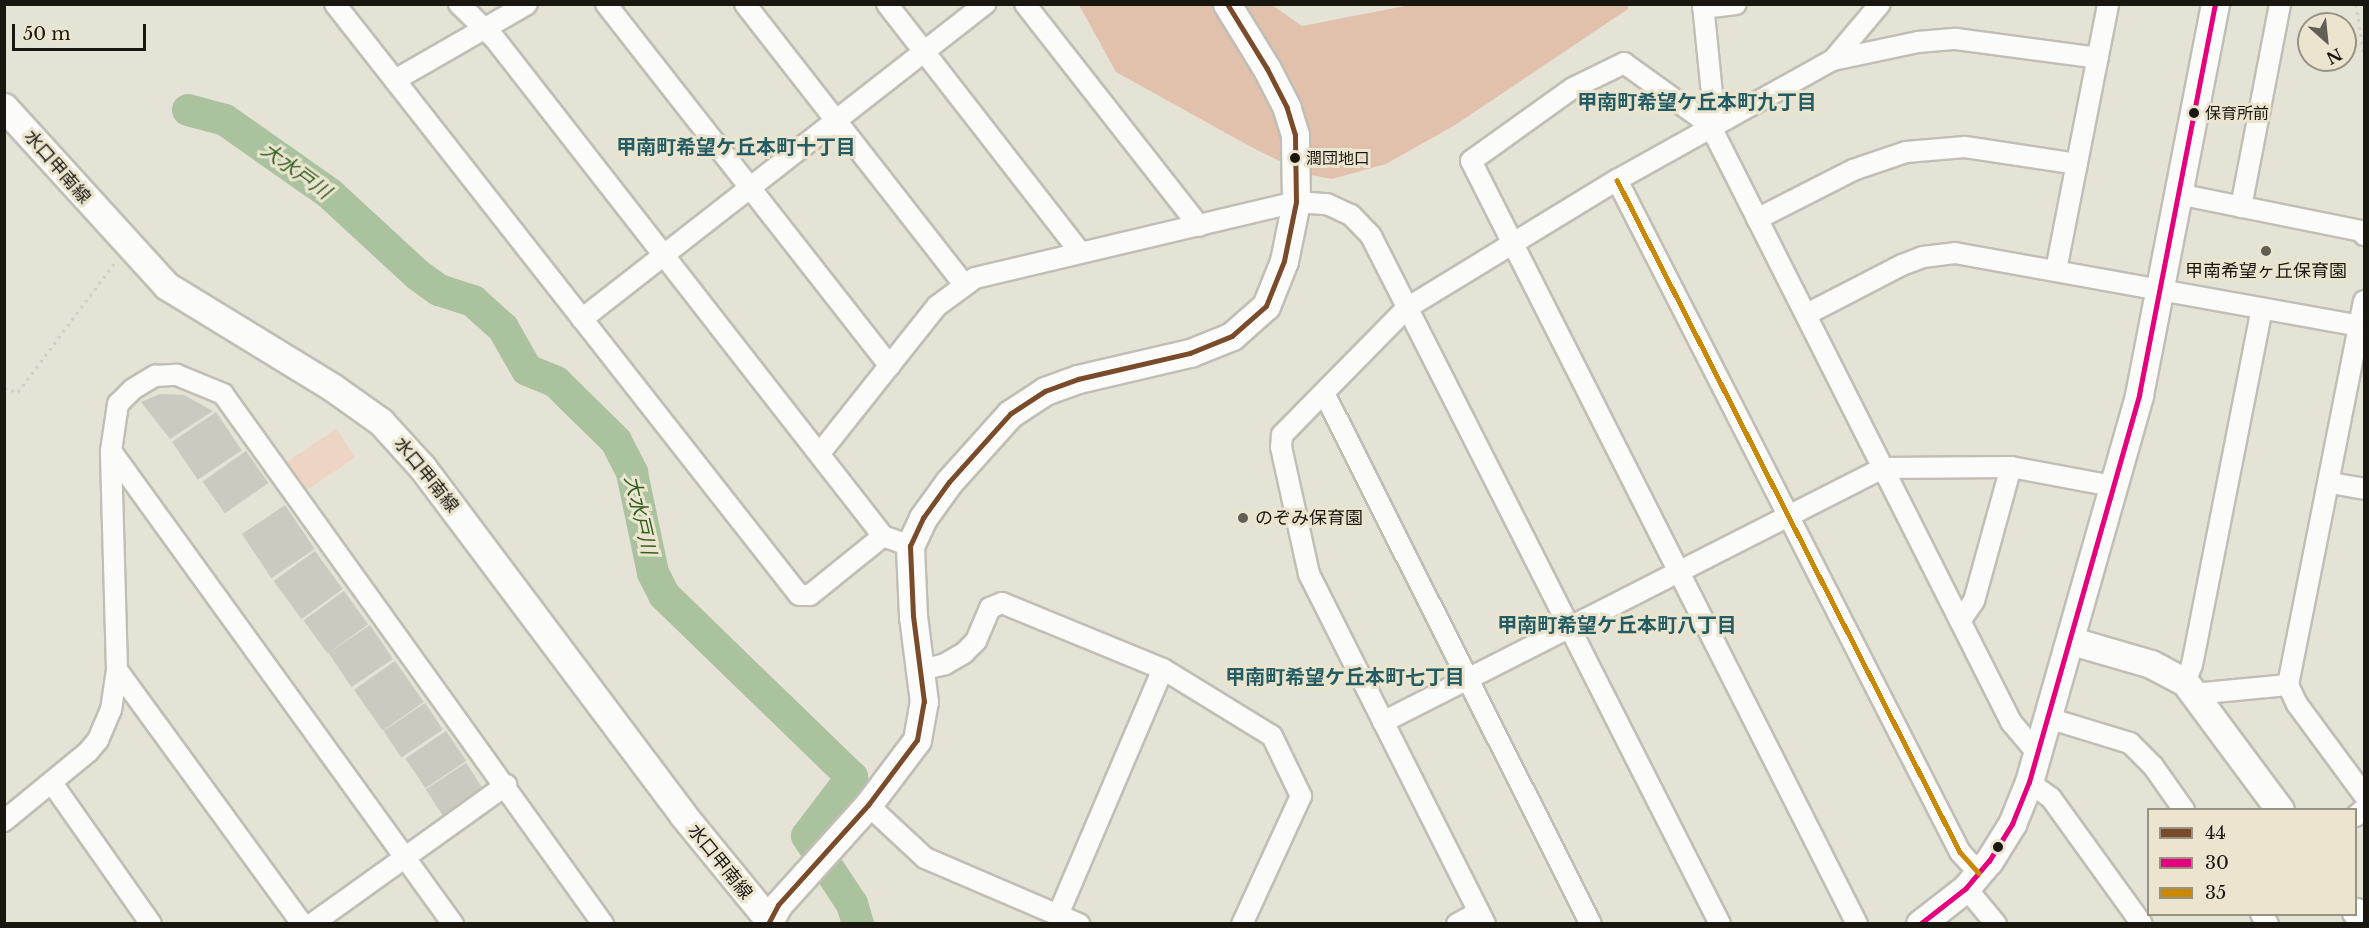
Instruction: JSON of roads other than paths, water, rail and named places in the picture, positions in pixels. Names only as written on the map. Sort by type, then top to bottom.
[{"type":"main road","points":[[768,922],[819,857],[868,806],[917,740],[924,719],[910,546],[923,518],[949,482],[1010,414],[1046,391],[1078,379],[1190,353],[1232,336],[1255,319],[1266,306],[1278,277],[1296,202],[1295,135],[1287,108],[1227,4]]},
{"type":"main road","points":[[1920,924],[1973,880],[2012,824],[2038,754],[2072,641],[2139,395],[2215,4]]},
{"type":"main road","name":"水口甲南線","points":[[4,107],[127,247],[167,286],[332,387],[381,422],[422,467],[683,815],[768,922]]},
{"type":"main road","points":[[2072,641],[2151,664],[2189,688],[2279,808]]},
{"type":"street","points":[[335,4],[799,595],[810,596],[883,536]]},
{"type":"street","points":[[459,4],[483,30],[495,39],[883,536],[910,546]]},
{"type":"street","points":[[395,80],[527,4]]},
{"type":"street","points":[[606,4],[890,366]]},
{"type":"street","points":[[745,4],[964,284]]},
{"type":"street","points":[[887,4],[1080,252]]},
{"type":"street","points":[[582,319],[665,258],[985,4]]},
{"type":"street","points":[[1025,4],[1198,226]]},
{"type":"street","points":[[1710,125],[1714,114],[1703,6],[1736,4]]},
{"type":"street","points":[[1833,60],[1880,4]]},
{"type":"street","points":[[2056,270],[2108,4]]},
{"type":"street","points":[[2241,207],[2280,4]]},
{"type":"street","points":[[1457,924],[1482,918],[1308,574],[1281,447],[1282,435],[1407,308],[1710,125],[1833,60],[1918,42],[1956,39],[2098,58]]},
{"type":"street","points":[[1857,924],[1472,161],[1573,88],[1624,63],[1710,125],[2011,722],[2038,754]]},
{"type":"street","points":[[1757,219],[1853,170],[1915,150],[1986,148],[2077,164]]},
{"type":"street","points":[[1617,180],[1996,924]]},
{"type":"street","points":[[2178,194],[2361,231],[2364,235]]},
{"type":"street","points":[[820,453],[937,306],[964,284],[990,272],[1296,202],[1327,204],[1365,227],[1720,924]]},
{"type":"street","points":[[1806,314],[1902,265],[1938,255],[1973,255],[2359,326]]},
{"type":"street","points":[[2364,301],[2331,483],[2288,685],[2297,704],[2364,795]]},
{"type":"street","points":[[2262,309],[2189,688],[2288,685]]},
{"type":"street","points":[[4,820],[52,783],[98,740],[111,710],[117,670],[111,451],[118,404],[133,389],[155,376],[194,379],[223,394],[506,784],[603,924]]},
{"type":"street","points":[[1324,393],[1591,924]]},
{"type":"street","points":[[111,451],[453,924]]},
{"type":"street","points":[[1383,722],[1883,468],[2010,466],[2113,486]]},
{"type":"street","points":[[1960,621],[1974,601],[2010,466]]},
{"type":"street","points":[[2331,483],[2364,489]]},
{"type":"street","points":[[920,670],[945,664],[964,653],[976,641],[990,608],[1002,603],[1164,669],[1272,736],[1300,791],[1242,924]]},
{"type":"street","points":[[1058,915],[1164,669]]},
{"type":"street","points":[[117,670],[302,924]]},
{"type":"street","points":[[2048,718],[2130,743],[2153,766],[2183,808]]},
{"type":"street","points":[[2029,782],[2051,798],[2142,924]]},
{"type":"street","points":[[52,783],[151,924]]},
{"type":"street","points":[[312,924],[506,784]]},
{"type":"street","points":[[868,806],[925,858],[1079,924]]},
{"type":"waterway","name":"大水戸川","points":[[188,110],[225,120],[329,193],[418,275],[439,290],[473,301],[503,328],[527,370],[556,382],[616,441],[632,473],[653,573],[664,595],[852,777],[807,836],[852,904],[858,924]]},
{"type":"place","name":"保育所前","points":[[2194,113]]},
{"type":"place","name":"潤団地口","points":[[1295,158]]},
{"type":"place","name":"甲南希望ヶ丘保育園","points":[[2266,251]]},
{"type":"place","name":"のぞみ保育園","points":[[1243,518]]},
{"type":"district","name":"甲南町希望ケ丘本町九丁目","points":[[1697,102]]},
{"type":"district","name":"甲南町希望ケ丘本町十丁目","points":[[736,147]]},
{"type":"district","name":"甲南町希望ケ丘本町八丁目","points":[[1617,625]]},
{"type":"district","name":"甲南町希望ケ丘本町七丁目","points":[[1345,677]]}]
